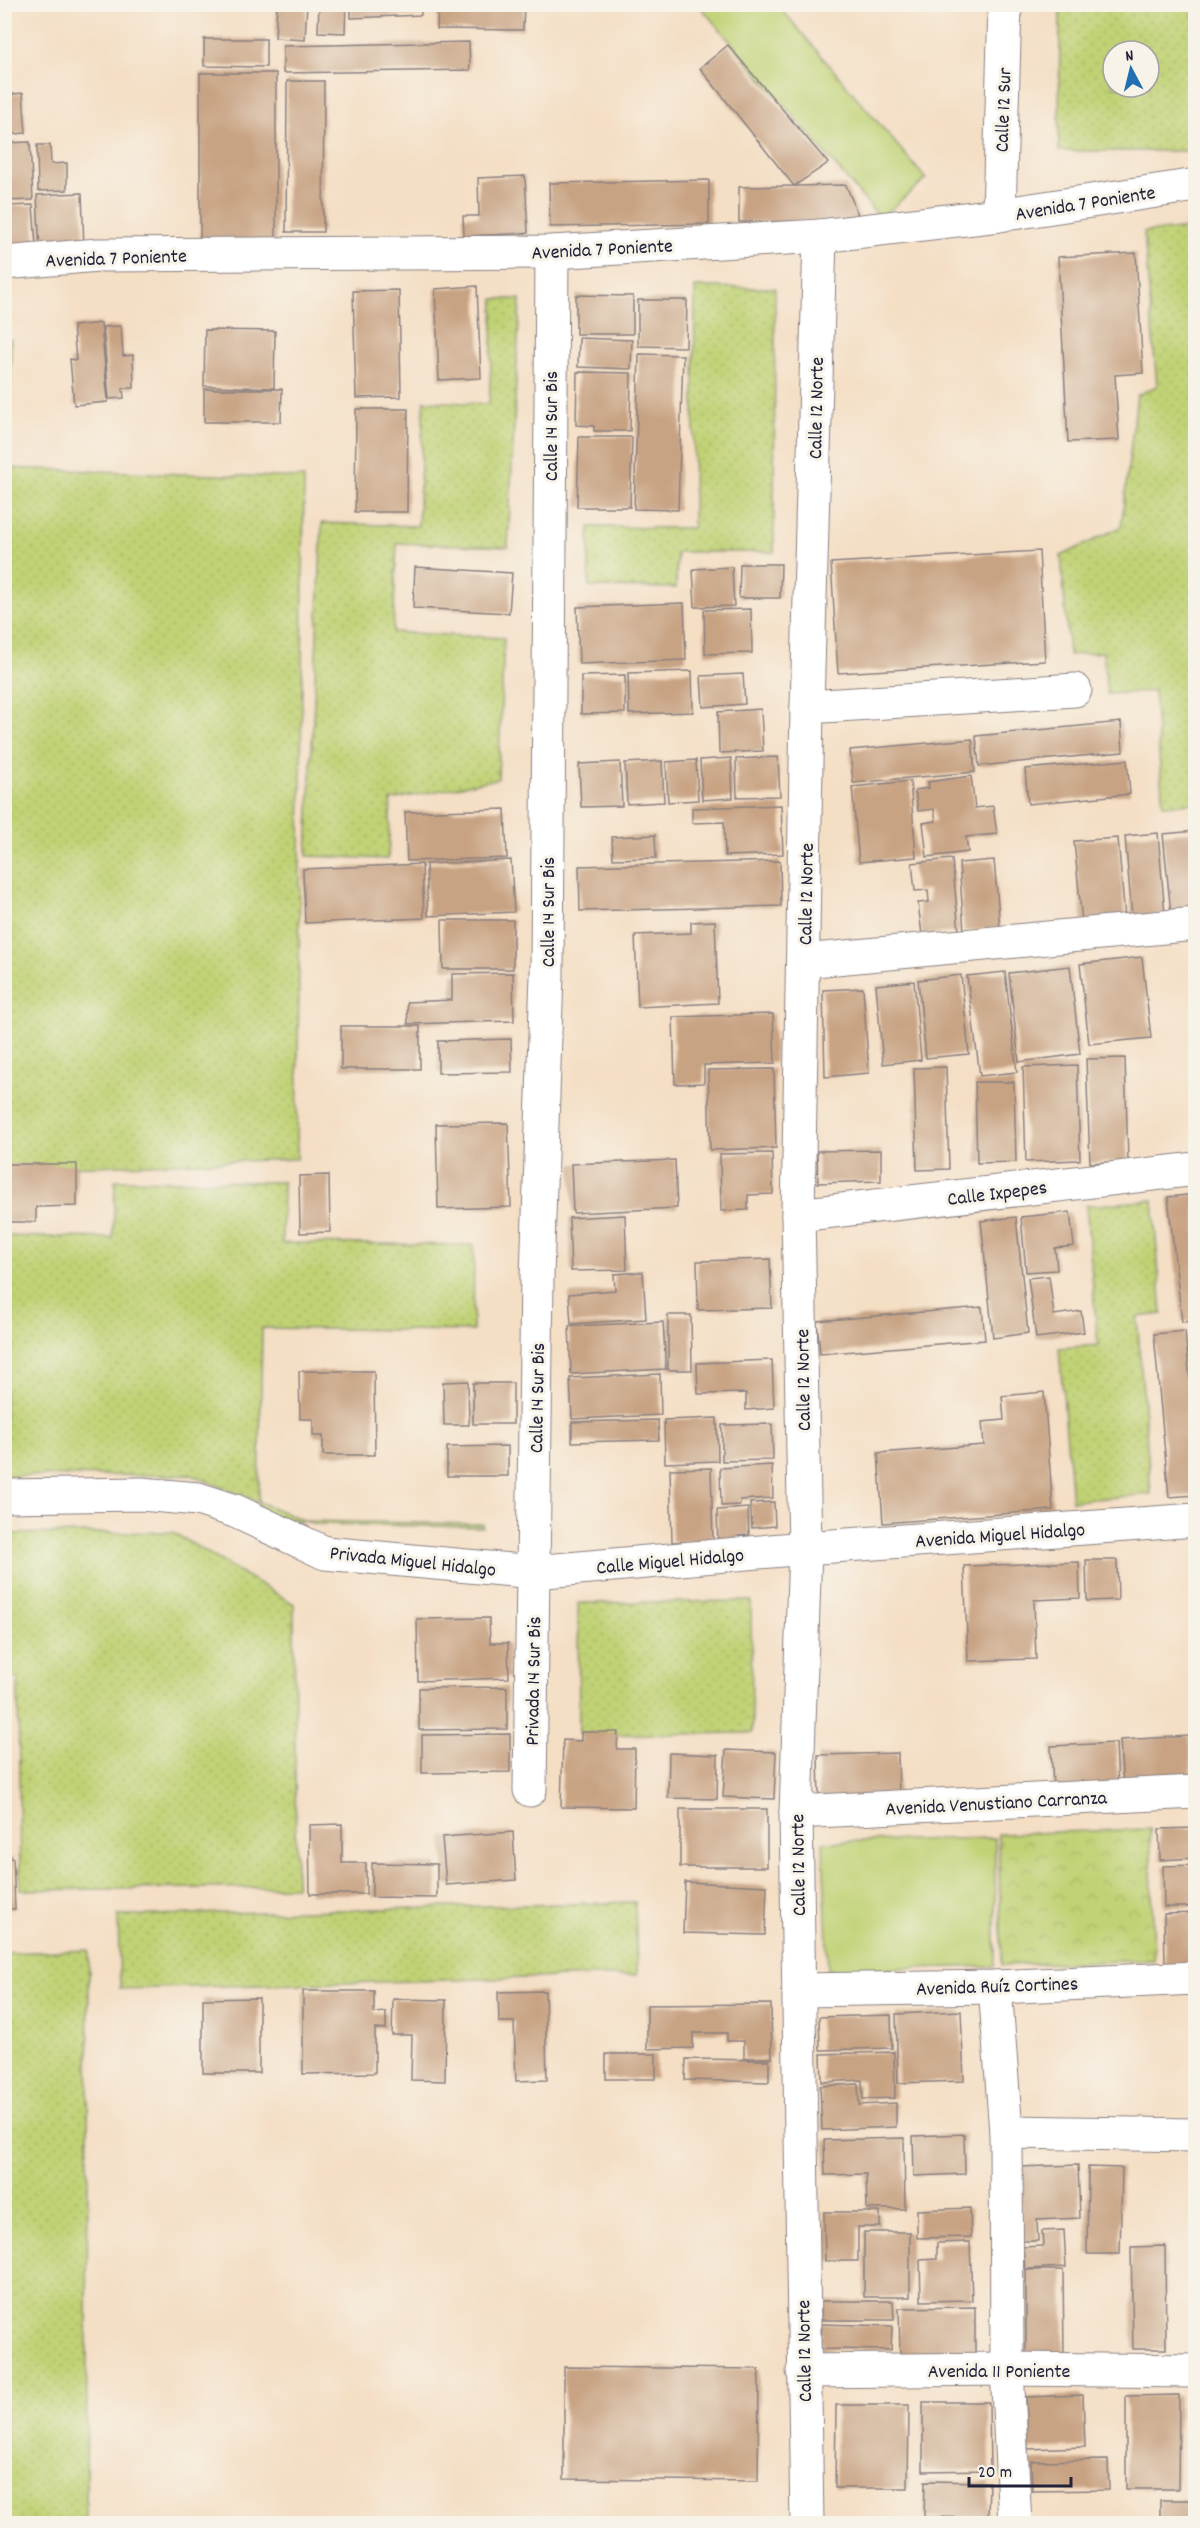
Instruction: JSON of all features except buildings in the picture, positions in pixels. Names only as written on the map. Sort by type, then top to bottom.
[{"type":"street","name":"Calle 12 Sur","points":[[999,215],[1005,4]]},
{"type":"street","name":"Avenida 7 Poniente","points":[[4,263],[98,255],[552,252],[820,236],[999,215],[1196,185]]},
{"type":"street","name":"Calle 12 Norte","points":[[807,2523],[796,1812],[805,1548],[798,1215],[807,707],[820,236]]},
{"type":"street","name":"Calle 14 Sur Bis","points":[[534,1572],[537,1276],[547,974],[552,252]]},
{"type":"street","points":[[807,707],[1075,690]]},
{"type":"street","points":[[804,961],[1196,924]]},
{"type":"street","name":"Calle Ixpepes","points":[[798,1215],[1196,1169]]},
{"type":"street","name":"Privada Miguel Hidalgo","points":[[4,1496],[141,1494],[198,1499],[235,1511],[325,1553],[534,1572]]},
{"type":"street","name":"Avenida Miguel Hidalgo","points":[[805,1548],[1196,1520]]},
{"type":"street","name":"Calle Miguel Hidalgo","points":[[534,1572],[805,1548]]},
{"type":"street","name":"Privada 14 Sur Bis","points":[[530,1790],[534,1572]]},
{"type":"street","name":"Avenida Venustiano Carranza","points":[[796,1812],[1196,1792]]},
{"type":"street","name":"Avenida Ruíz Cortines","points":[[799,1990],[995,1987],[1196,1978]]},
{"type":"street","points":[[995,1987],[1006,2133],[1006,2369],[1015,2523]]},
{"type":"street","points":[[1006,2133],[1196,2135]]},
{"type":"street","name":"Avenida 11 Poniente","points":[[803,2371],[1006,2369],[1196,2371]]},
{"type":"green space","points":[[699,5],[778,5],[926,179],[880,218]]},
{"type":"green space","points":[[1060,5],[1195,5],[1195,151],[1059,151]]},
{"type":"green space","points":[[1195,228],[1195,803],[1163,805],[1154,691],[1107,694],[1103,652],[1069,655],[1061,556],[1121,527],[1137,395],[1157,386],[1144,232]]},
{"type":"green space","points":[[695,287],[775,288],[774,552],[677,552],[676,588],[589,587],[589,527],[693,528]]},
{"type":"green space","points":[[494,299],[520,299],[508,547],[397,543],[393,632],[504,638],[498,779],[391,800],[388,859],[307,856],[322,523],[418,526],[424,401],[489,404]]},
{"type":"green space","points":[[4,339],[11,339],[9,468],[304,478],[297,1159],[5,1169]]},
{"type":"green space","points":[[115,1180],[283,1182],[282,1243],[474,1245],[473,1331],[262,1328],[259,1502],[305,1521],[258,1520],[258,1502],[192,1475],[5,1476],[5,1236],[113,1238]]},
{"type":"green space","points":[[1153,1200],[1162,1314],[1137,1317],[1151,1494],[1072,1501],[1059,1348],[1098,1345],[1086,1206]]},
{"type":"green space","points":[[305,1521],[483,1524],[483,1527],[312,1524]]},
{"type":"green space","points":[[172,1532],[294,1604],[296,1887],[20,1890],[18,1678],[5,1678],[5,1534]]},
{"type":"green space","points":[[751,1601],[752,1733],[579,1735],[578,1603]]},
{"type":"green space","points":[[1150,1829],[1154,1960],[1002,1965],[998,1834]]},
{"type":"green space","points":[[995,1838],[995,1966],[828,1970],[823,1842]]},
{"type":"green space","points":[[635,1902],[637,1975],[120,1989],[118,1916]]},
{"type":"green space","points":[[89,1950],[86,2523],[5,2523],[5,1953]]}]
